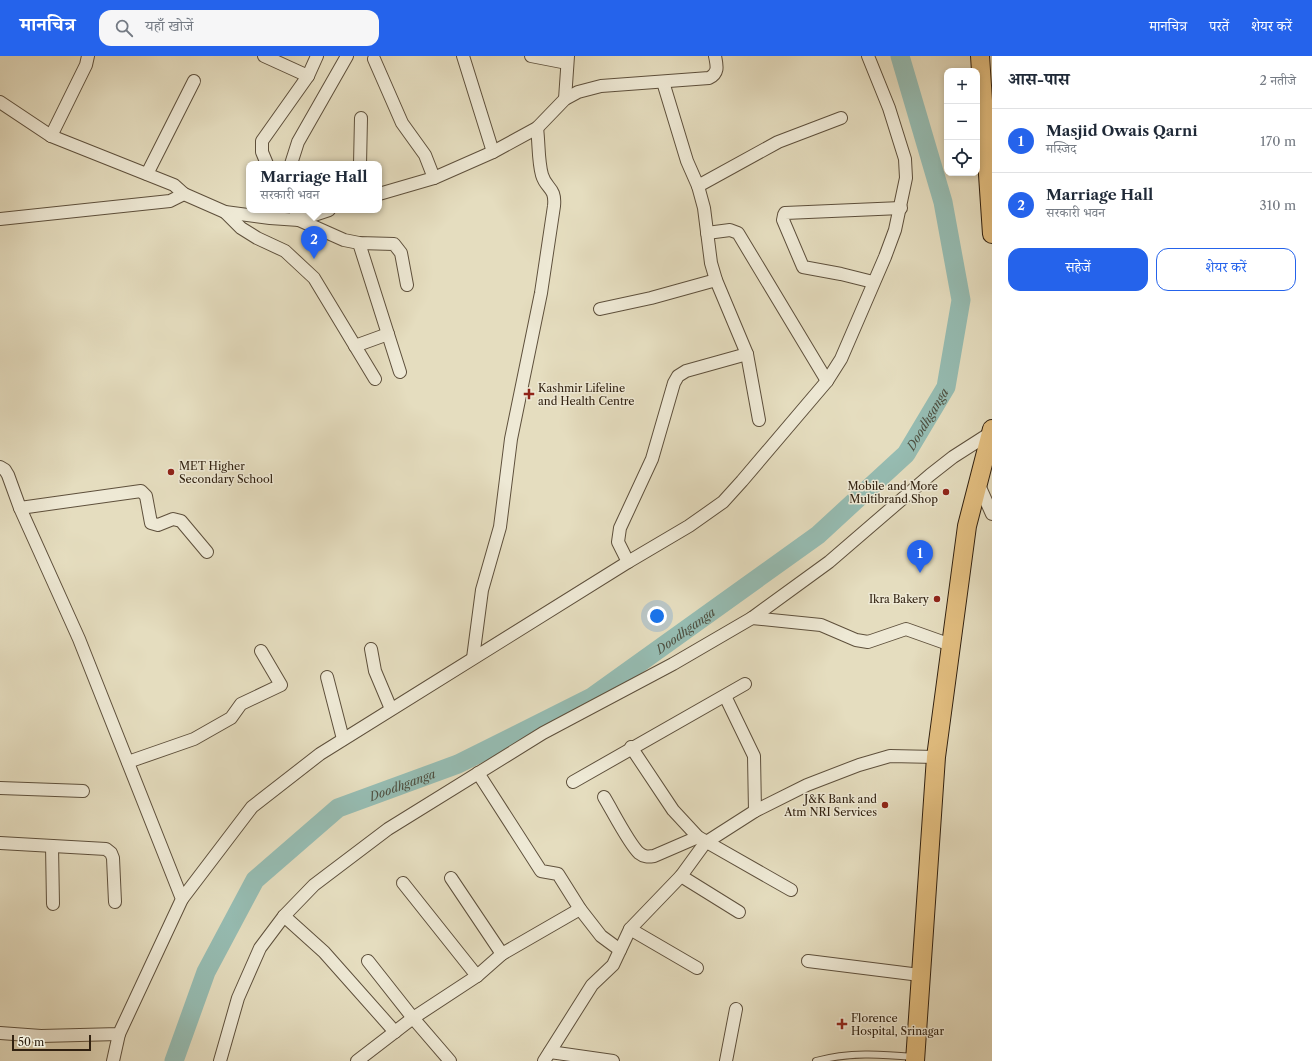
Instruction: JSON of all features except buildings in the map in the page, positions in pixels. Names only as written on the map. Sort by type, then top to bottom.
[{"type":"main road","points":[[980,56],[992,234]]},
{"type":"main road","points":[[915,1059],[936,757],[967,526],[992,430]]},
{"type":"street","points":[[51,136],[86,65],[88,56]]},
{"type":"street","points":[[264,56],[308,76]]},
{"type":"street","points":[[266,161],[262,152],[262,141],[308,76],[317,56]]},
{"type":"street","points":[[292,161],[298,142],[347,56]]},
{"type":"street","points":[[462,56],[494,152]]},
{"type":"street","points":[[531,56],[568,59],[565,99]]},
{"type":"street","points":[[382,193],[434,178],[494,152],[537,128],[565,99],[578,92],[601,86],[709,78],[714,76],[718,69],[715,56]]},
{"type":"street","points":[[113,1061],[119,1034],[182,899],[252,807],[320,754],[343,739],[628,562],[689,526],[723,502],[828,381],[841,359],[895,230],[901,208],[906,178],[905,159],[889,108],[868,56]]},
{"type":"street","points":[[374,59],[402,123],[425,155],[434,178]]},
{"type":"street","points":[[147,174],[194,80]]},
{"type":"street","points":[[663,82],[687,161],[698,186],[704,208],[711,263],[716,280],[747,354],[759,420]]},
{"type":"street","points":[[2,106],[51,136],[174,185],[184,194],[225,212],[270,218],[310,213]]},
{"type":"street","points":[[360,161],[361,118]]},
{"type":"street","points":[[698,186],[778,142],[841,118]]},
{"type":"street","points":[[473,658],[482,590],[500,527],[511,439],[541,293],[555,198],[553,190],[542,174],[537,128]]},
{"type":"street","points":[[0,219],[170,201],[184,194]]},
{"type":"street","points":[[873,282],[803,267],[783,220],[784,215],[785,213],[901,208]]},
{"type":"street","points":[[225,212],[241,228],[257,238],[285,251],[304,267],[314,278],[375,379]]},
{"type":"street","points":[[297,215],[344,240],[359,243],[394,244],[401,253],[407,285]]},
{"type":"street","points":[[707,233],[730,230],[738,233],[828,381]]},
{"type":"street","points":[[359,243],[400,372]]},
{"type":"street","points":[[600,309],[651,298],[716,280]]},
{"type":"street","points":[[355,346],[388,334]]},
{"type":"street","points":[[628,562],[618,542],[620,528],[652,459],[674,383],[678,376],[686,371],[747,354]]},
{"type":"street","points":[[220,1061],[238,998],[260,948],[284,916],[314,885],[388,829],[543,733],[673,664],[752,618],[834,557],[953,457],[992,430]]},
{"type":"street","points":[[0,467],[6,470],[20,508],[79,638],[182,899]]},
{"type":"street","points":[[978,483],[992,514]]},
{"type":"street","points":[[20,508],[141,491],[146,496],[151,523],[158,525],[173,519],[181,521],[207,552]]},
{"type":"street","points":[[752,618],[821,625],[856,640],[868,642],[906,629],[951,645]]},
{"type":"street","points":[[371,649],[375,671],[391,709]]},
{"type":"street","points":[[128,762],[194,739],[231,718],[242,704],[281,685],[261,651]]},
{"type":"street","points":[[328,677],[343,739]]},
{"type":"street","points":[[573,782],[745,684]]},
{"type":"street","points":[[725,696],[754,756],[755,811]]},
{"type":"street","points":[[631,748],[673,810],[702,840],[791,890]]},
{"type":"street","points":[[604,797],[635,848],[644,856],[648,857],[702,840],[807,785],[878,758],[890,756],[936,757]]},
{"type":"street","points":[[478,773],[541,871],[544,873],[558,874],[580,909],[604,940],[620,950]]},
{"type":"street","points":[[0,788],[83,791]]},
{"type":"street","points":[[613,1061],[547,1057],[592,985],[613,965],[630,929],[681,876],[702,840]]},
{"type":"street","points":[[0,843],[95,848],[109,851],[113,858],[115,902]]},
{"type":"street","points":[[52,846],[52,904]]},
{"type":"street","points":[[681,876],[739,912]]},
{"type":"street","points":[[451,878],[502,954]]},
{"type":"street","points":[[403,883],[477,976]]},
{"type":"street","points":[[357,1061],[413,1018],[477,976],[502,954],[580,909]]},
{"type":"street","points":[[284,916],[324,952],[395,1032]]},
{"type":"street","points":[[630,929],[697,968]]},
{"type":"street","points":[[368,961],[413,1018],[450,1061]]},
{"type":"street","points":[[808,961],[920,975]]},
{"type":"street","points":[[726,1061],[736,1009]]},
{"type":"street","points":[[0,1033],[41,1036],[119,1034]]},
{"type":"lane","points":[[816,1061],[844,1055],[869,1054],[915,1059]]},
{"type":"waterway","name":"Doodhganga","points":[[174,1061],[206,972],[255,880],[338,808],[458,764],[592,697],[818,535],[906,454],[946,387],[961,300],[943,202],[900,56]]},
{"type":"place","name":"Marriage Hall","points":[[314,259]]},
{"type":"place","name":"Kashmir Lifeline and Health Centre","points":[[529,394]]},
{"type":"place","name":"MET Higher Secondary School","points":[[171,472]]},
{"type":"place","name":"Mobile and More Multibrand Shop","points":[[946,492]]},
{"type":"place","name":"Masjid Owais Qarni","points":[[920,573]]},
{"type":"place","name":"Ikra Bakery","points":[[937,599]]},
{"type":"place","name":"J&K Bank and Atm NRI Services","points":[[885,805]]},
{"type":"place","name":"Florence Hospital, Srinagar","points":[[842,1024]]}]
